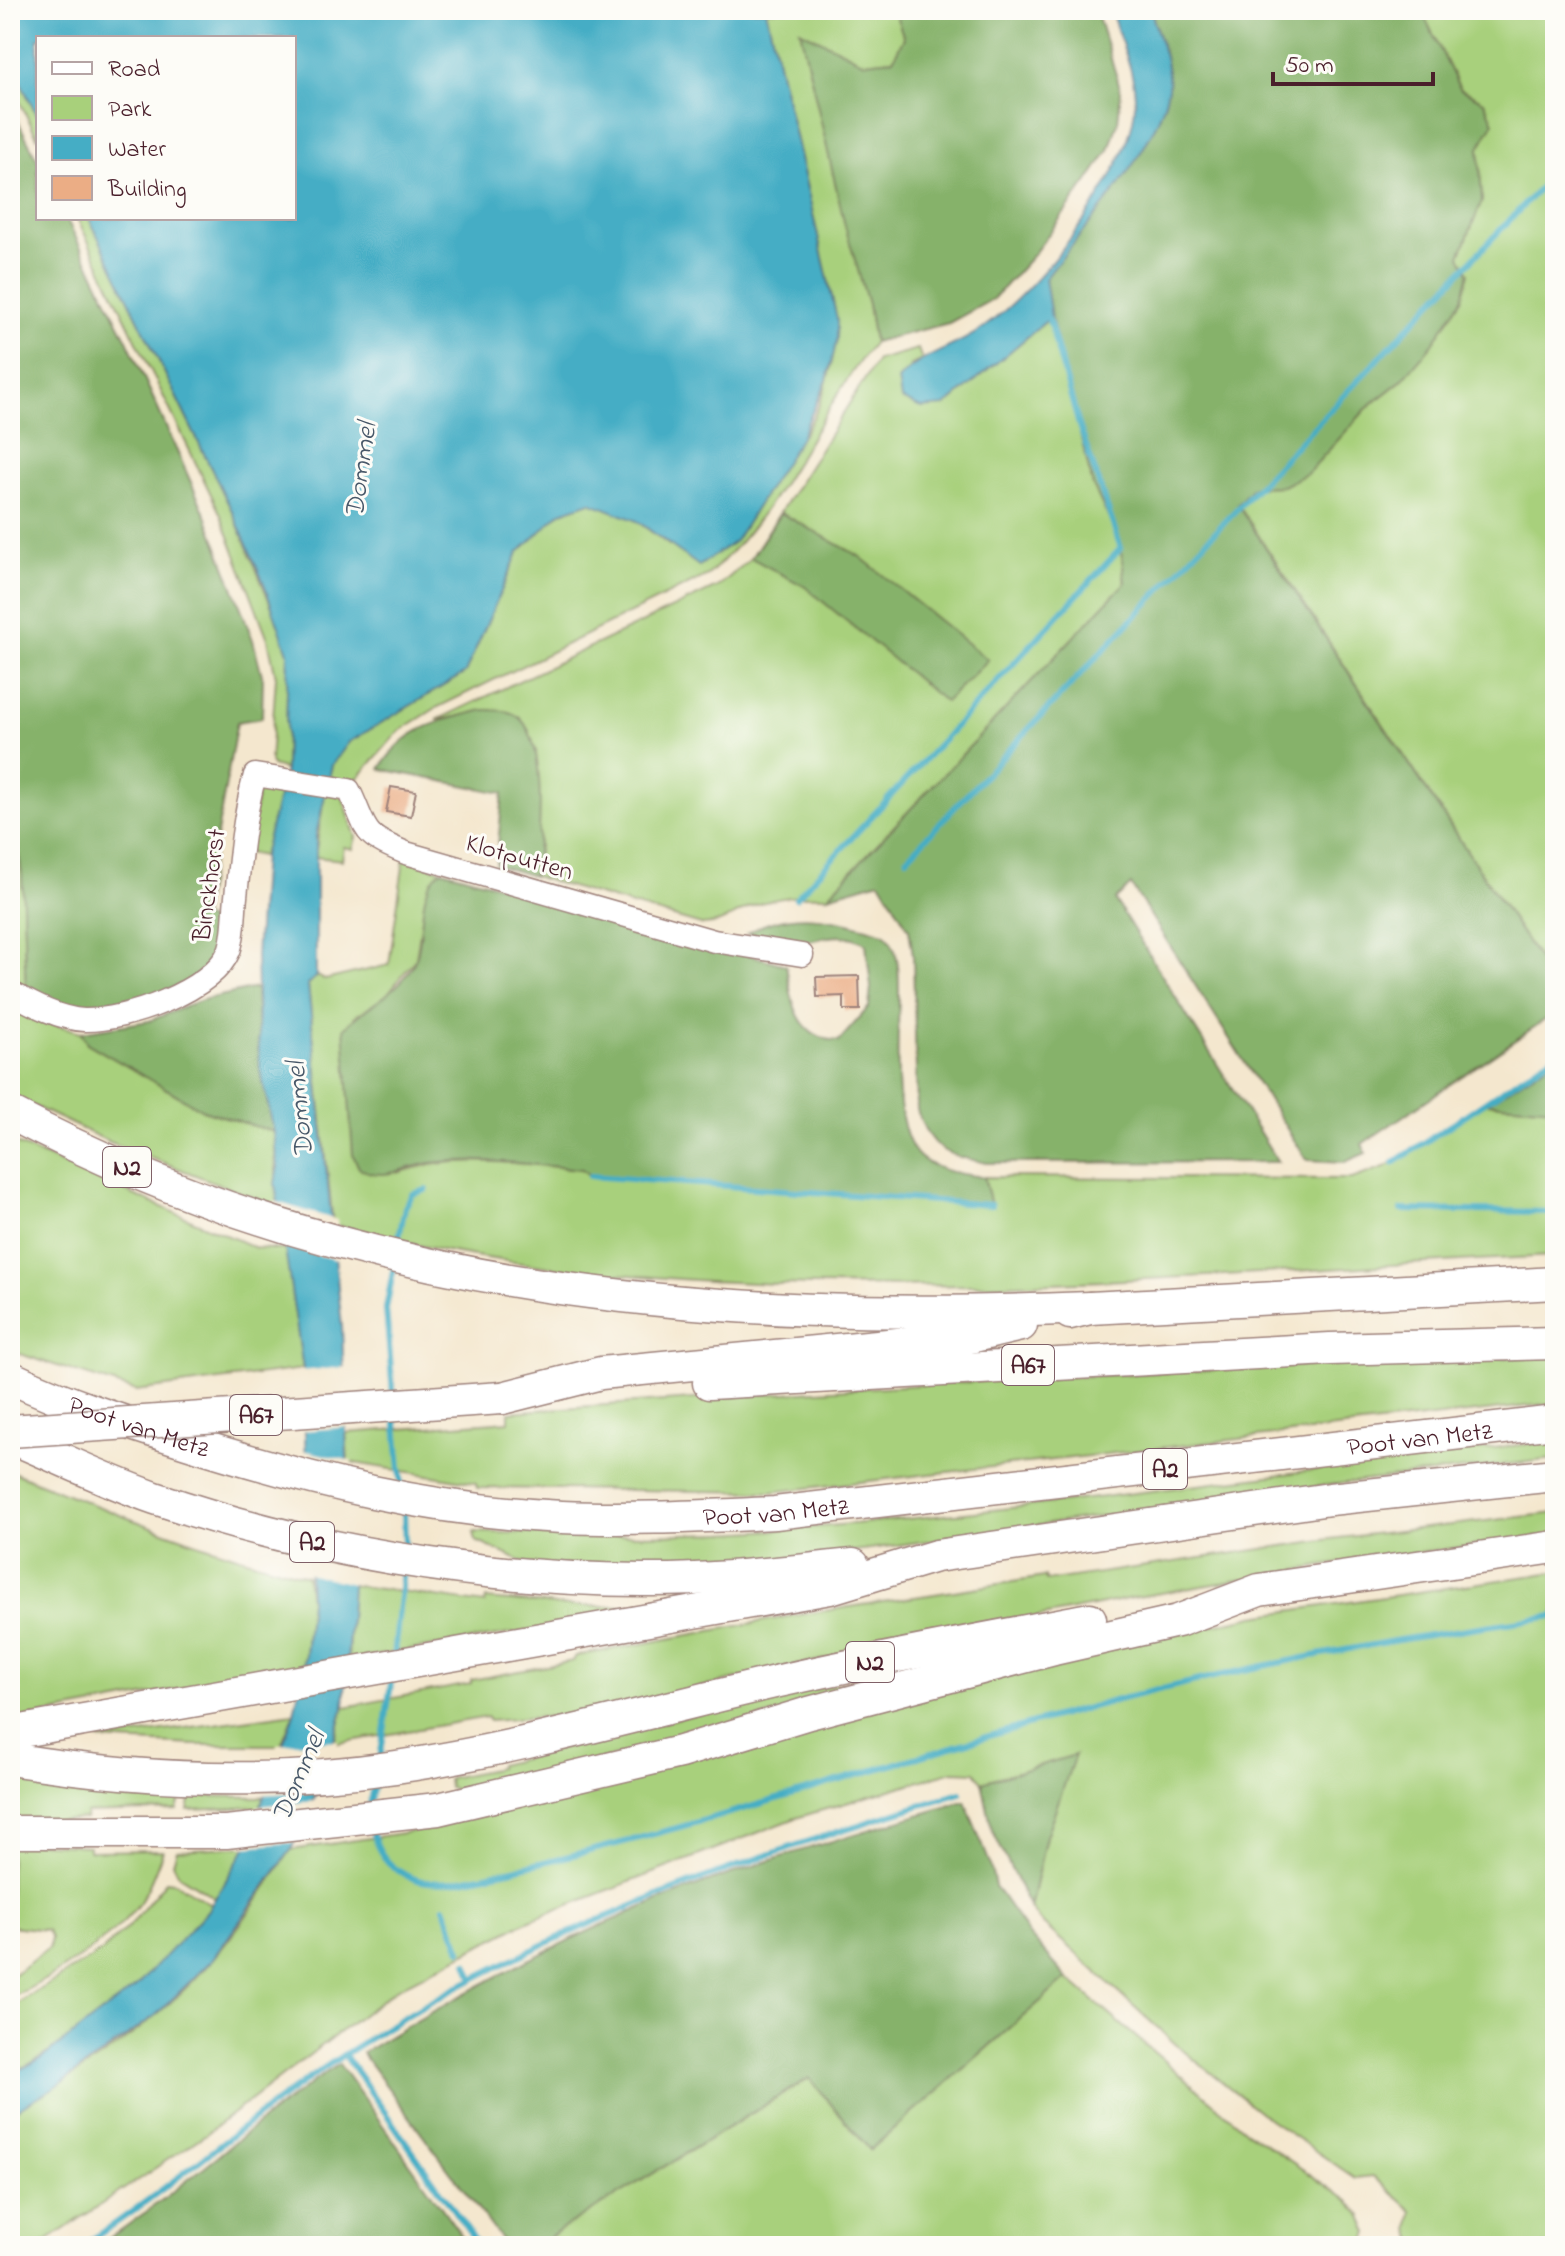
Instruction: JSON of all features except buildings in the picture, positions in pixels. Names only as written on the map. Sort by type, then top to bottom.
[{"type":"highway","name":"N2","points":[[10,1113],[94,1153],[245,1216],[486,1278],[618,1298],[715,1306],[952,1312],[1090,1308],[1555,1283]]},
{"type":"highway","name":"N2","points":[[502,1398],[601,1373],[970,1337],[1090,1308]]},
{"type":"highway","name":"A67","points":[[10,1434],[774,1379],[1330,1349],[1555,1343]]},
{"type":"highway","name":"Poot van Metz","points":[[10,1377],[156,1432],[330,1483],[469,1508],[561,1517],[657,1518],[775,1513],[1555,1422]]},
{"type":"highway","name":"A2","points":[[10,1434],[154,1498],[319,1543],[474,1570],[547,1577],[697,1579],[936,1556],[1330,1499],[1555,1475]]},
{"type":"highway","name":"N2","points":[[10,1759],[157,1778],[252,1779],[395,1767],[485,1750],[805,1675],[1147,1608],[1555,1547]]},
{"type":"highway","points":[[10,1733],[830,1588],[936,1556]]},
{"type":"highway","points":[[10,1832],[97,1835],[279,1828],[438,1809],[650,1760],[983,1667],[1178,1621],[1259,1590]]},
{"type":"street","name":"Klotputten","points":[[263,776],[349,790],[364,829],[373,840],[406,853],[714,941],[802,955]]},
{"type":"street","name":"Binckhorst","points":[[10,992],[56,1013],[83,1020],[106,1018],[143,1009],[193,988],[223,964],[230,948],[241,848],[263,776]]},
{"type":"green space","points":[[766,10],[894,10],[905,38],[893,59],[864,62],[801,31],[868,304],[874,342],[777,493],[733,550],[708,575],[436,708],[398,732],[358,778],[350,781],[327,777],[337,753],[349,742],[465,673],[518,552],[561,512],[590,502],[612,508],[637,521],[670,546],[769,468],[807,429],[826,383],[837,319]]},
{"type":"green space","points":[[894,10],[1096,10],[1121,91],[1118,122],[1109,150],[1032,256],[993,299],[949,323],[874,342],[868,304],[845,226],[800,30],[864,62],[893,59],[904,38]]},
{"type":"green space","points":[[1151,10],[1421,10],[1460,89],[1484,101],[1494,122],[1479,148],[1482,201],[1460,256],[1469,273],[1462,299],[1432,345],[1402,380],[1369,406],[1308,473],[1283,486],[1253,487],[1237,504],[1555,984],[1555,1013],[1362,1144],[1366,1153],[1345,1162],[1307,1160],[1131,885],[1115,900],[1278,1162],[987,1163],[942,1150],[928,1135],[917,1110],[913,955],[909,929],[880,881],[828,896],[1125,583],[1120,541],[1093,486],[1051,317],[1045,279],[1117,188],[1135,162],[1162,111],[1168,78]]},
{"type":"green space","points":[[1421,10],[1555,10],[1555,984],[1237,503],[1253,487],[1283,486],[1369,406],[1402,380],[1482,201],[1479,148],[1484,101],[1460,89]]},
{"type":"green space","points":[[10,61],[36,113],[36,135],[10,82]]},
{"type":"green space","points":[[10,105],[36,157],[36,220],[67,220],[127,340],[207,518],[253,640],[263,679],[262,718],[237,722],[202,917],[220,925],[225,938],[213,960],[189,981],[136,1003],[82,1013],[26,995],[22,874],[10,801]]},
{"type":"green space","points":[[78,220],[90,220],[233,513],[281,629],[288,653],[285,770],[272,766],[270,761],[276,677],[268,639],[220,513]]},
{"type":"green space","points":[[1051,317],[1093,486],[1120,541],[1125,583],[828,896],[772,900],[721,921],[701,925],[533,876],[539,847],[536,750],[498,710],[437,720],[719,586],[751,558],[877,360],[918,349],[922,360],[911,365],[945,406]]},
{"type":"green space","points":[[781,513],[859,556],[988,660],[945,702],[804,586],[751,558]]},
{"type":"green space","points":[[483,710],[514,714],[525,725],[533,742],[538,764],[540,815],[533,876],[496,865],[503,793],[380,769],[401,743],[424,728]]},
{"type":"green space","points":[[265,785],[283,787],[263,856],[247,853],[258,791]]},
{"type":"green space","points":[[325,790],[343,798],[356,837],[353,849],[344,847],[342,860],[315,857]]},
{"type":"green space","points":[[10,801],[22,874],[26,995],[10,984]]},
{"type":"green space","points":[[404,859],[442,870],[425,900],[416,958],[384,998],[354,1017],[397,1173],[442,1163],[512,1163],[582,1169],[590,1176],[990,1205],[984,1177],[1352,1179],[1387,1166],[1487,1103],[1555,1108],[1555,1256],[1133,1280],[922,1286],[816,1285],[662,1278],[567,1269],[426,1247],[333,1224],[308,985],[316,976],[325,980],[389,965]]},
{"type":"green space","points":[[442,870],[786,965],[794,1005],[805,1025],[813,1033],[839,1041],[869,1007],[871,987],[866,944],[858,939],[839,936],[786,945],[747,933],[764,925],[798,917],[849,923],[884,933],[893,945],[898,968],[898,1079],[904,1126],[911,1145],[921,1158],[935,1166],[984,1177],[991,1205],[590,1176],[582,1169],[506,1162],[431,1163],[386,1174],[359,1168],[353,1155],[344,1028],[394,989],[410,970],[419,947],[428,888]]},
{"type":"green space","points":[[256,988],[259,1064],[274,1132],[203,1110],[87,1043],[81,1032],[149,1021],[202,1000]]},
{"type":"green space","points":[[10,1006],[26,1016],[81,1032],[87,1043],[203,1110],[274,1132],[278,1207],[110,1142],[10,1095]]},
{"type":"green space","points":[[1555,1060],[1555,1108],[1487,1103]]},
{"type":"green space","points":[[10,1141],[256,1248],[286,1250],[303,1369],[136,1391],[10,1351]]},
{"type":"green space","points":[[1555,1356],[1555,1403],[772,1492],[477,1488],[476,1483],[348,1462],[346,1433],[509,1421],[509,1412],[1032,1379]]},
{"type":"green space","points":[[1555,1441],[1555,1459],[1328,1485],[776,1562],[661,1569],[527,1564],[476,1541],[474,1532],[700,1534],[873,1522]]},
{"type":"green space","points":[[10,1471],[194,1542],[307,1576],[310,1600],[304,1666],[10,1721]]},
{"type":"green space","points":[[1555,1513],[1555,1535],[1334,1564],[1143,1596],[802,1664],[586,1714],[489,1721],[487,1717],[334,1744],[344,1707],[471,1684],[471,1680],[573,1661],[576,1656],[791,1616],[1045,1577],[1046,1581],[1330,1539]]},
{"type":"green space","points":[[1555,1572],[1555,2246],[1416,2246],[1410,2229],[1412,2211],[1373,2176],[1355,2178],[1269,2119],[1181,2049],[1039,1920],[1030,1908],[1046,1836],[1074,1756],[982,1782],[975,1772],[953,1771],[796,1818],[525,1922],[396,1989],[206,2134],[39,2246],[10,2246],[10,2113],[92,2063],[168,2004],[224,1946],[291,1850],[442,1827],[442,1823],[1074,1656],[1254,1616]]},
{"type":"green space","points":[[352,1585],[485,1604],[486,1599],[568,1606],[682,1606],[348,1660]]},
{"type":"green space","points":[[1094,1630],[471,1794],[449,1788],[448,1778],[499,1768],[499,1765],[683,1717]]},
{"type":"green space","points":[[294,1713],[281,1745],[98,1740]]},
{"type":"green space","points":[[1075,1755],[1046,1836],[1030,1908],[992,1830],[982,1782]]},
{"type":"green space","points":[[10,1775],[91,1788],[181,1796],[177,1810],[86,1813],[85,1819],[10,1824]]},
{"type":"green space","points":[[191,1796],[264,1797],[260,1807],[188,1810]]},
{"type":"green space","points":[[965,1801],[989,1861],[995,1886],[1029,1935],[1067,1978],[870,2150],[809,2078],[534,2246],[506,2246],[362,2053],[502,1973],[648,1905],[766,1862]]},
{"type":"green space","points":[[10,1841],[89,1846],[89,1851],[163,1850],[144,1896],[129,1916],[98,1944],[62,1969],[10,1998],[10,1977],[49,1948],[51,1938],[47,1930],[10,1926]]},
{"type":"green space","points":[[247,1846],[216,1898],[179,1875],[173,1863],[177,1850]]},
{"type":"green space","points":[[166,1881],[174,1882],[212,1905],[171,1954],[120,2001],[65,2042],[10,2075],[10,2008],[102,1951],[133,1922]]},
{"type":"green space","points":[[1067,1978],[1245,2130],[1349,2201],[1361,2214],[1369,2232],[1364,2246],[534,2246],[810,2078],[870,2150]]},
{"type":"green space","points":[[339,2064],[469,2246],[97,2246],[159,2202]]},
{"type":"water","name":"Dommel","points":[[10,10],[766,10],[837,319],[837,340],[827,380],[800,439],[735,541],[699,566],[637,521],[590,502],[561,512],[518,553],[465,673],[349,742],[332,765],[316,835],[316,976],[308,985],[342,1327],[352,1585],[344,1707],[320,1785],[291,1850],[211,1961],[156,2015],[57,2086],[10,2113],[10,2075],[42,2058],[137,1986],[208,1910],[246,1847],[294,1713],[304,1666],[310,1600],[303,1369],[275,1183],[278,1167],[274,1132],[259,1064],[256,956],[263,856],[285,770],[288,653],[263,581],[233,513],[90,220],[296,220],[296,36],[36,36],[36,113],[10,61]]},
{"type":"water","points":[[1111,10],[1151,10],[1165,59],[1168,88],[1162,111],[1150,136],[1117,188],[1045,279],[1051,317],[945,406],[921,408],[901,399],[898,380],[906,371],[980,330],[1028,288],[1078,229],[1118,163],[1130,132],[1135,91]]},
{"type":"pier","points":[[273,1201],[337,1220],[341,1261],[281,1246]]},
{"type":"pier","points":[[347,1367],[349,1427],[301,1431],[299,1371]]},
{"type":"pier","points":[[302,1450],[352,1461],[356,1585],[303,1572]]},
{"type":"pier","points":[[339,1740],[321,1791],[260,1795],[277,1744]]},
{"type":"pier","points":[[317,1801],[299,1842],[241,1847],[257,1806]]},
{"type":"waterway","points":[[907,858],[1555,172]]},
{"type":"waterway","points":[[796,898],[1121,548],[1078,422],[1049,320]]},
{"type":"waterway","points":[[1394,1163],[1555,1055]]},
{"type":"waterway","points":[[590,1176],[991,1205]]},
{"type":"waterway","points":[[397,1247],[405,1207],[413,1194],[426,1190]]},
{"type":"waterway","points":[[1402,1210],[1555,1212]]},
{"type":"waterway","points":[[393,1394],[386,1309],[394,1266]]},
{"type":"waterway","points":[[395,1413],[402,1490]]},
{"type":"waterway","points":[[404,1509],[405,1549]]},
{"type":"waterway","points":[[394,1657],[403,1568]]},
{"type":"waterway","points":[[371,1825],[381,1852],[398,1871],[422,1881],[451,1882],[618,1844],[1165,1688],[1331,1652],[1555,1616]]},
{"type":"waterway","points":[[380,1760],[392,1676]]},
{"type":"waterway","points":[[369,1806],[375,1778]]},
{"type":"waterway","points":[[82,2246],[311,2077],[417,2010],[490,1970],[566,1934],[721,1872],[960,1793]]},
{"type":"waterway","points":[[444,1907],[461,1950]]},
{"type":"waterway","points":[[467,1963],[473,1979]]},
{"type":"waterway","points":[[344,2054],[479,2246]]}]
